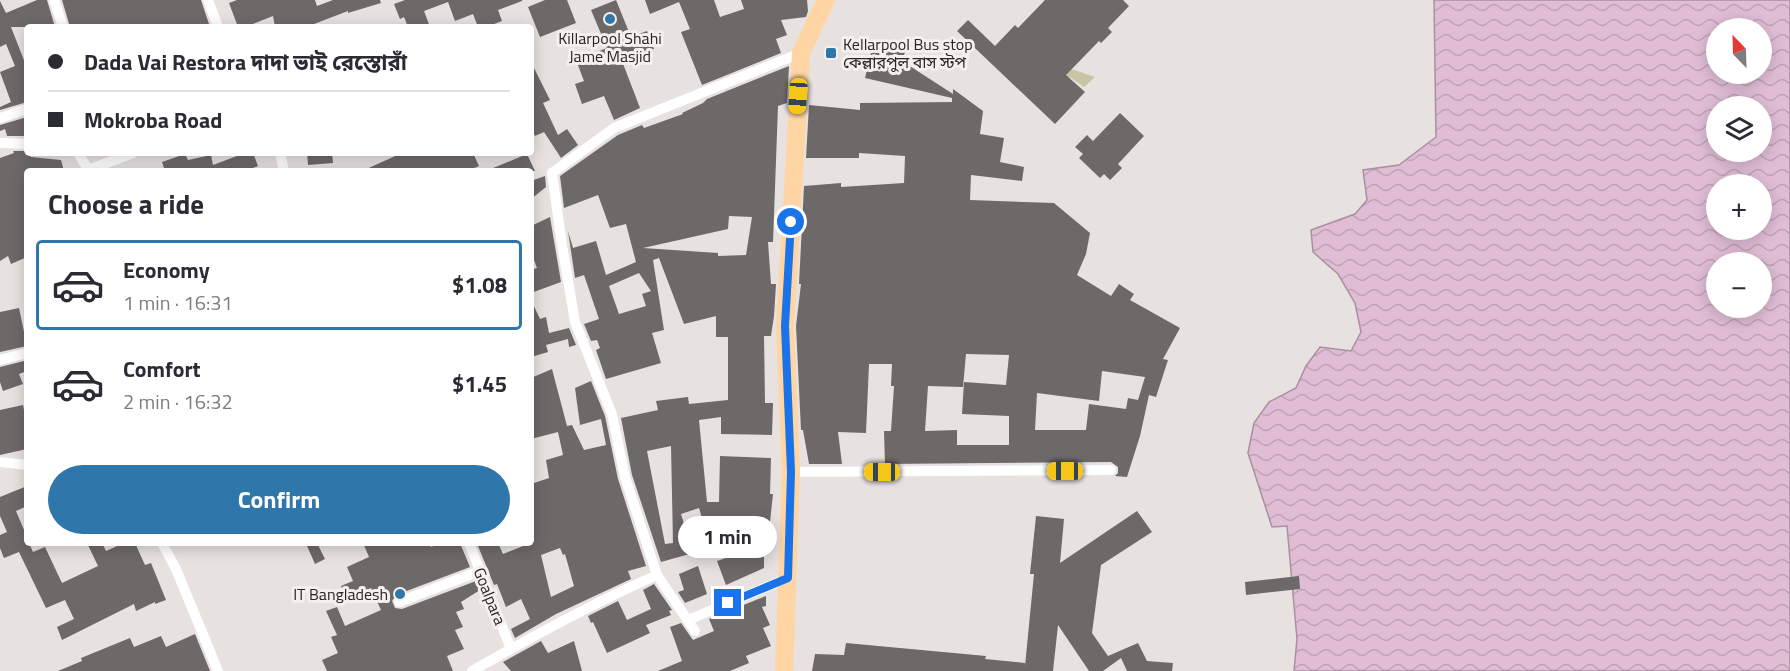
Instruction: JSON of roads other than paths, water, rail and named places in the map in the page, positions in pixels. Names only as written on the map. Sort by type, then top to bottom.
[{"type":"main road","points":[[784,671],[791,472],[785,326],[801,53],[826,0]]},
{"type":"street","points":[[54,0],[62,24]]},
{"type":"street","points":[[208,0],[217,24]]},
{"type":"street","points":[[695,631],[657,575],[625,477],[612,414],[575,322],[552,173],[614,129],[801,53]]},
{"type":"street","points":[[0,118],[24,110]]},
{"type":"street","points":[[0,143],[24,144]]},
{"type":"street","points":[[94,168],[125,156]]},
{"type":"street","points":[[0,360],[24,354]]},
{"type":"street","points":[[0,462],[24,465]]},
{"type":"street","points":[[791,472],[1111,470]]},
{"type":"street","points":[[164,546],[176,569],[218,671]]},
{"type":"street","name":"Goalpara","points":[[470,546],[511,649]]},
{"type":"street","points":[[399,602],[480,571]]},
{"type":"street","points":[[472,671],[601,600],[657,575]]},
{"type":"street","points":[[688,620],[788,578]]},
{"type":"water","points":[[1434,0],[1790,0],[1790,671],[1294,671],[1297,639],[1287,526],[1272,527],[1248,453],[1254,423],[1269,402],[1296,388],[1306,366],[1320,347],[1351,351],[1361,332],[1355,303],[1338,274],[1313,252],[1311,230],[1355,214],[1367,200],[1363,170],[1399,165],[1436,137]]},
{"type":"place","name":"Killarpool Shahi Jame Masjid","points":[[610,19]]},
{"type":"place","name":"Kellarpool Bus stop কেল্লারপুল বাস স্টপ","points":[[831,53]]},
{"type":"place","name":"IT Bangladesh","points":[[400,594]]}]
